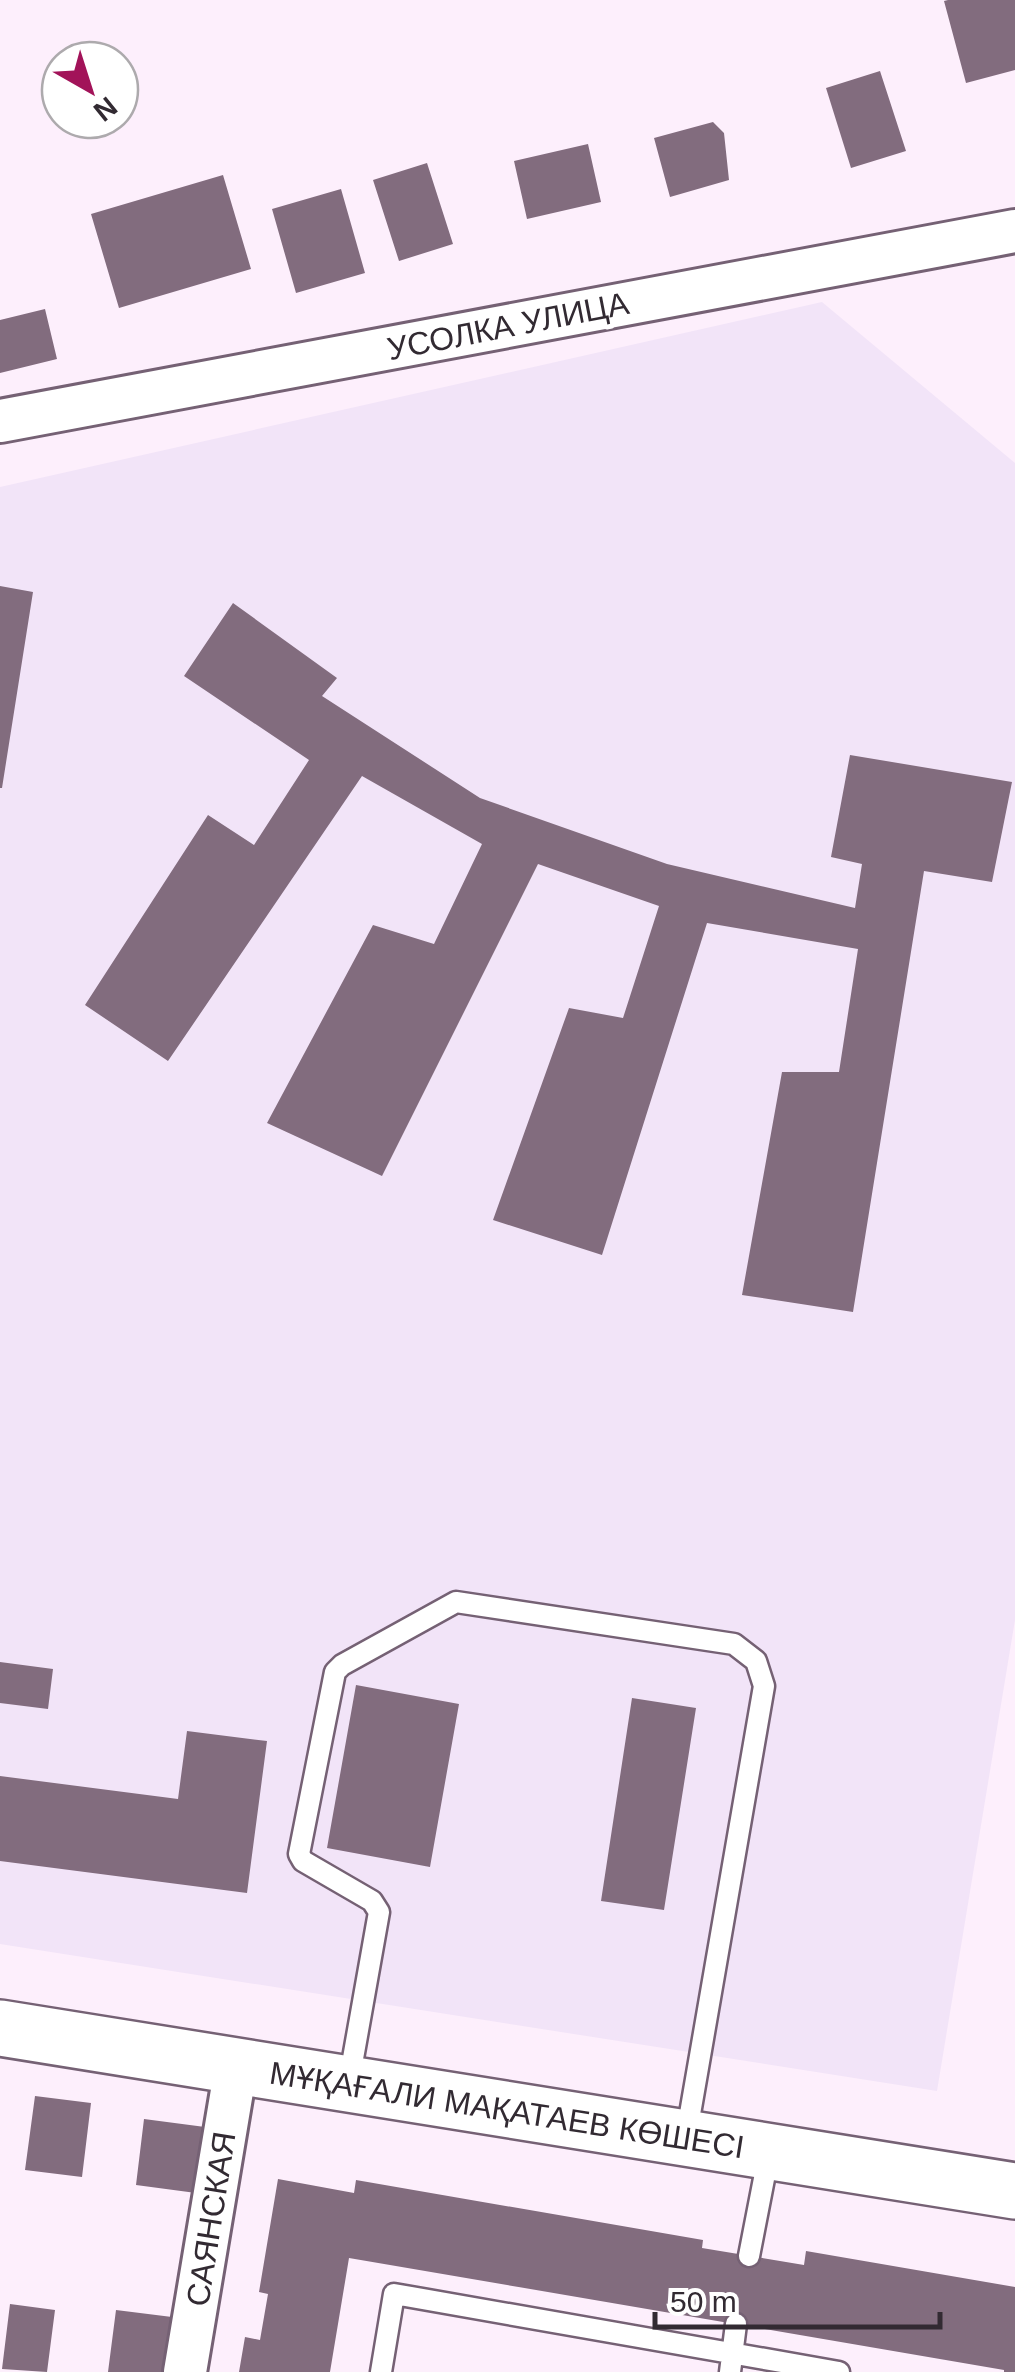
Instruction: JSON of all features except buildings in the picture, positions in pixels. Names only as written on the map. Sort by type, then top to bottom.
[{"type":"street","name":"УСОЛКА УЛИЦА","points":[[0,421],[1015,231]]},
{"type":"street","name":"МҰҚАҒАЛИ МАҚАТАЕВ КӨШЕСІ","points":[[0,2028],[1015,2191]]},
{"type":"street","name":"САЯНСКАЯ","points":[[185,2372],[236,2066]]},
{"type":"lane","points":[[348,2083],[379,1912],[372,1901],[303,1861],[299,1854],[335,1672],[456,1602],[734,1644],[756,1661],[764,1686],[686,2137]]},
{"type":"lane","points":[[749,2256],[769,2151]]},
{"type":"lane","points":[[382,2372],[394,2294],[731,2363],[839,2372]]},
{"type":"lane","points":[[731,2363],[736,2324]]},
{"type":"shaded area","points":[[822,302],[1015,463],[1015,1620],[937,2091],[0,1944],[0,487]]}]
